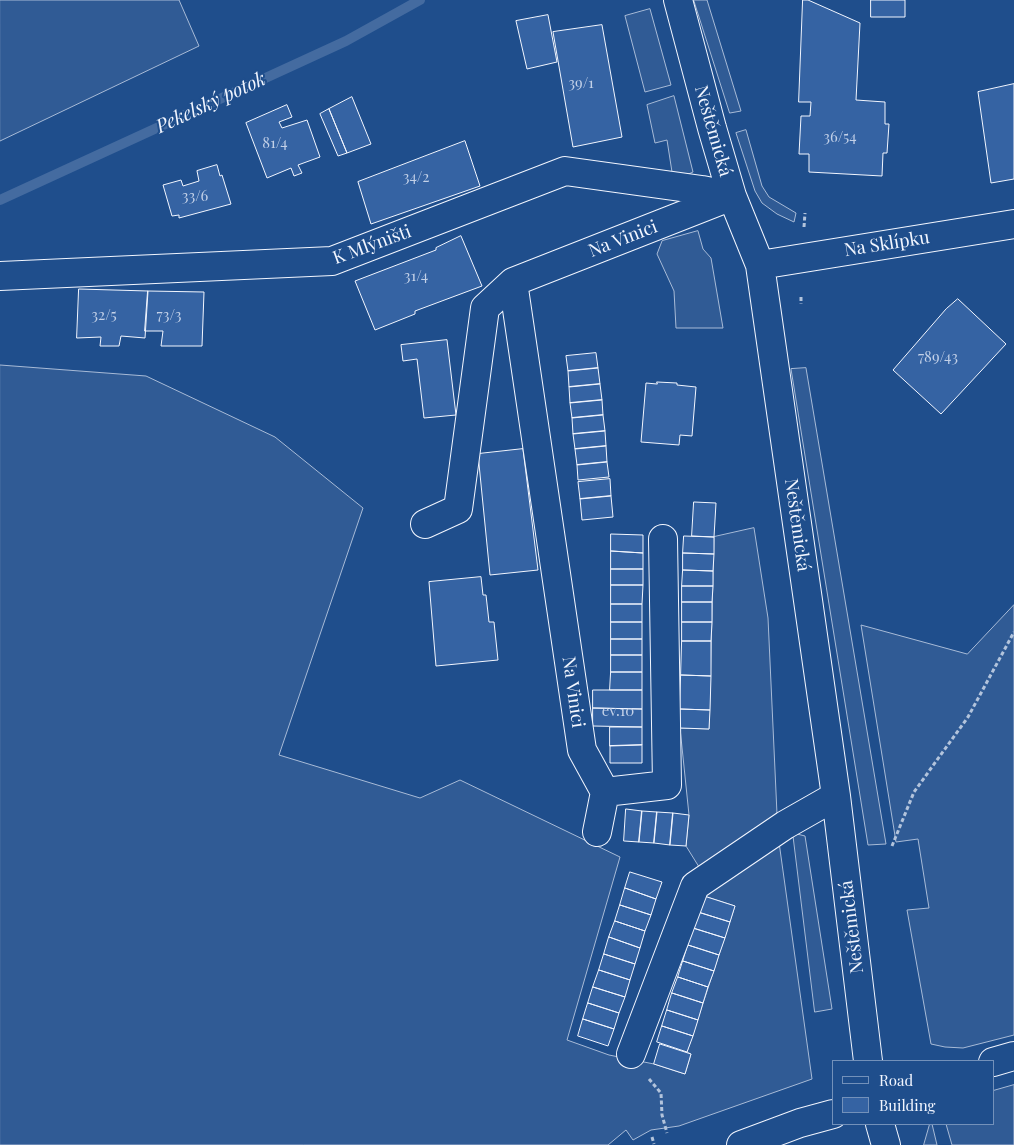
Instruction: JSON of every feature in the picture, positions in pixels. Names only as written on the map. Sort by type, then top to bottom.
[{"type":"street","name":"Neštěmická","points":[[678,0],[732,196],[760,265],[836,796],[868,1060]]},
{"type":"street","name":"K Mlýništi","points":[[0,276],[332,261],[565,171],[732,196]]},
{"type":"street","name":"Na Vinici","points":[[424,524],[458,509],[485,308],[513,282],[732,196]]},
{"type":"street","name":"Na Sklípku","points":[[760,265],[1014,224]]},
{"type":"street","name":"Na Vinici","points":[[513,282],[582,750],[605,792]]},
{"type":"street","points":[[597,832],[605,792],[667,785],[663,539]]},
{"type":"street","points":[[639,1065],[694,886],[785,826],[836,796]]},
{"type":"street","points":[[994,1062],[1014,1056]]},
{"type":"street","points":[[741,1145],[800,1123],[832,1114]]},
{"type":"street","points":[[880,1125],[886,1145]]},
{"type":"path","points":[[803,227],[806,212]]},
{"type":"path","points":[[801,297],[801,304]]},
{"type":"path","points":[[892,846],[914,792],[968,717],[1014,632]]},
{"type":"path","points":[[639,1065],[661,1093],[662,1115],[667,1133]]},
{"type":"path","points":[[652,1137],[654,1144]]},
{"type":"shaded area","points":[[0,0],[179,0],[199,46],[0,141]]},
{"type":"shaded area","points":[[694,0],[707,0],[741,111],[730,113]]},
{"type":"shaded area","points":[[650,9],[671,85],[645,92],[625,16]]},
{"type":"shaded area","points":[[674,96],[693,172],[684,176],[672,172],[667,140],[655,143],[647,105]]},
{"type":"shaded area","points":[[746,130],[762,186],[769,197],[796,213],[794,222],[777,214],[762,203],[755,191],[736,133]]},
{"type":"shaded area","points":[[698,231],[703,249],[711,258],[723,328],[676,328],[674,291],[657,254],[662,241]]},
{"type":"shaded area","points":[[0,365],[146,376],[275,437],[363,508],[279,755],[420,798],[460,780],[620,857],[567,1040],[609,1055],[654,1064],[685,1074],[691,1054],[687,1052],[735,906],[704,896],[778,835],[812,1079],[679,1126],[651,1130],[633,1140],[626,1130],[608,1145],[0,1145]]},
{"type":"shaded area","points":[[806,368],[886,844],[868,845],[791,369]]},
{"type":"shaded area","points":[[754,528],[768,618],[777,814],[704,875],[686,846],[689,815],[680,728],[709,729],[714,537]]},
{"type":"shaded area","points":[[1014,605],[1014,1035],[963,1048],[945,1047],[931,1044],[907,910],[929,908],[918,839],[896,842],[861,625],[967,654]]},
{"type":"shaded area","points":[[793,833],[805,836],[832,1009],[815,1012]]},
{"type":"shaded area","points":[[1014,1085],[1014,1145],[952,1145],[946,1125],[994,1125],[994,1091]]},
{"type":"shaded area","points":[[930,1125],[932,1125],[937,1145],[924,1145]]},
{"type":"building","points":[[803,0],[808,0],[860,23],[856,100],[885,102],[885,124],[889,124],[887,153],[883,153],[882,176],[809,172],[809,154],[799,154],[801,116],[810,116],[811,102],[799,102]]},
{"type":"building","points":[[871,0],[905,0],[905,17],[871,17]]},
{"type":"building","points":[[548,15],[557,62],[527,69],[516,21]]},
{"type":"building","points":[[602,25],[622,137],[573,147],[553,32]]},
{"type":"building","points":[[1014,84],[1014,179],[991,183],[978,92]]},
{"type":"building","points":[[352,97],[371,144],[347,153],[329,109]]},
{"type":"building","points":[[287,105],[292,117],[279,122],[282,128],[307,120],[320,157],[298,165],[302,173],[294,176],[291,168],[267,178],[246,123]]},
{"type":"building","points":[[329,109],[347,153],[338,156],[320,114]]},
{"type":"building","points":[[465,141],[480,186],[371,224],[358,182]]},
{"type":"building","points":[[217,165],[231,204],[179,218],[179,215],[172,216],[163,185],[181,180],[183,186],[199,181],[197,171]]},
{"type":"building","points":[[461,236],[482,286],[415,311],[415,314],[375,330],[355,281],[436,250],[436,248]]},
{"type":"building","points":[[79,289],[148,291],[145,338],[121,336],[119,346],[100,346],[101,337],[77,338]]},
{"type":"building","points":[[148,291],[204,292],[202,346],[161,346],[163,331],[145,331]]},
{"type":"building","points":[[958,299],[1006,344],[941,414],[893,370],[946,309]]},
{"type":"building","points":[[447,340],[456,415],[424,418],[417,359],[403,361],[401,345]]},
{"type":"building","points":[[596,353],[598,368],[568,371],[566,356]]},
{"type":"building","points":[[598,368],[600,384],[569,387],[568,371]]},
{"type":"building","points":[[657,382],[677,383],[677,385],[696,387],[692,436],[680,435],[679,445],[641,442],[646,383],[657,384]]},
{"type":"building","points":[[600,384],[602,400],[570,403],[569,387]]},
{"type":"building","points":[[602,400],[603,415],[572,418],[570,403]]},
{"type":"building","points":[[603,415],[605,431],[573,434],[572,418]]},
{"type":"building","points":[[605,431],[606,446],[575,449],[573,434]]},
{"type":"building","points":[[606,446],[607,462],[577,465],[575,449]]},
{"type":"building","points":[[523,449],[538,570],[490,575],[478,454]]},
{"type":"building","points":[[607,462],[609,477],[578,480],[577,465]]},
{"type":"building","points":[[610,479],[611,496],[580,499],[578,482]]},
{"type":"building","points":[[611,496],[613,517],[582,520],[580,499]]},
{"type":"building","points":[[694,502],[716,503],[714,537],[692,536]]},
{"type":"building","points":[[611,534],[643,535],[643,553],[611,551]]},
{"type":"building","points":[[684,536],[714,537],[714,554],[683,553]]},
{"type":"building","points":[[611,551],[643,553],[643,569],[611,569]]},
{"type":"building","points":[[683,553],[714,554],[713,571],[683,570]]},
{"type":"building","points":[[611,569],[643,569],[643,585],[611,585]]},
{"type":"building","points":[[683,570],[713,571],[713,586],[682,586]]},
{"type":"building","points":[[481,577],[483,595],[486,595],[489,622],[494,622],[498,660],[436,666],[429,582]]},
{"type":"building","points":[[611,585],[643,585],[642,604],[611,604]]},
{"type":"building","points":[[682,586],[713,586],[712,602],[682,602]]},
{"type":"building","points":[[682,602],[712,602],[712,622],[682,622]]},
{"type":"building","points":[[611,604],[642,604],[642,622],[611,622]]},
{"type":"building","points":[[611,622],[642,622],[642,639],[611,639]]},
{"type":"building","points":[[682,622],[712,622],[711,641],[682,641]]},
{"type":"building","points":[[611,639],[642,639],[642,655],[611,655]]},
{"type":"building","points":[[682,641],[711,641],[711,676],[681,675]]},
{"type":"building","points":[[611,655],[642,655],[642,672],[611,672]]},
{"type":"building","points":[[611,672],[642,672],[642,690],[610,690]]},
{"type":"building","points":[[681,675],[711,676],[710,710],[680,709]]},
{"type":"building","points":[[593,690],[642,690],[642,709],[593,708]]},
{"type":"building","points":[[593,708],[642,709],[642,727],[593,726]]},
{"type":"building","points":[[680,709],[710,710],[709,729],[680,728]]},
{"type":"building","points":[[610,727],[642,727],[642,745],[610,746]]},
{"type":"building","points":[[642,745],[642,763],[610,763],[610,746]]},
{"type":"building","points":[[626,809],[642,811],[639,842],[624,841]]},
{"type":"building","points":[[642,811],[657,812],[654,843],[639,842]]},
{"type":"building","points":[[657,812],[673,813],[670,845],[654,843]]},
{"type":"building","points":[[673,813],[689,815],[686,846],[670,845]]},
{"type":"building","points":[[630,872],[662,882],[656,899],[625,888]]},
{"type":"building","points":[[625,888],[656,899],[651,915],[620,905]]},
{"type":"building","points":[[704,896],[735,906],[730,922],[698,912]]},
{"type":"building","points":[[620,905],[651,915],[645,931],[615,921]]},
{"type":"building","points":[[698,912],[730,922],[725,938],[693,928]]},
{"type":"building","points":[[615,921],[645,931],[640,948],[609,937]]},
{"type":"building","points":[[693,928],[725,938],[719,955],[688,945]]},
{"type":"building","points":[[609,937],[640,948],[635,964],[604,954]]},
{"type":"building","points":[[688,945],[719,955],[714,971],[683,961]]},
{"type":"building","points":[[604,954],[635,964],[630,980],[599,970]]},
{"type":"building","points":[[683,961],[714,971],[708,987],[678,977]]},
{"type":"building","points":[[599,970],[630,980],[625,997],[593,987]]},
{"type":"building","points":[[678,977],[708,987],[703,1003],[672,993]]},
{"type":"building","points":[[593,987],[625,997],[619,1013],[588,1003]]},
{"type":"building","points":[[672,993],[703,1003],[698,1020],[667,1010]]},
{"type":"building","points":[[588,1003],[619,1013],[614,1029],[583,1019]]},
{"type":"building","points":[[667,1010],[698,1020],[693,1036],[662,1026]]},
{"type":"building","points":[[583,1019],[614,1029],[608,1046],[578,1036]]},
{"type":"building","points":[[662,1026],[693,1036],[687,1052],[657,1042]]},
{"type":"building","points":[[660,1044],[691,1054],[685,1074],[654,1064]]},
{"type":"waterway","name":"Pekelský potok","points":[[0,200],[346,41],[420,0]]}]
